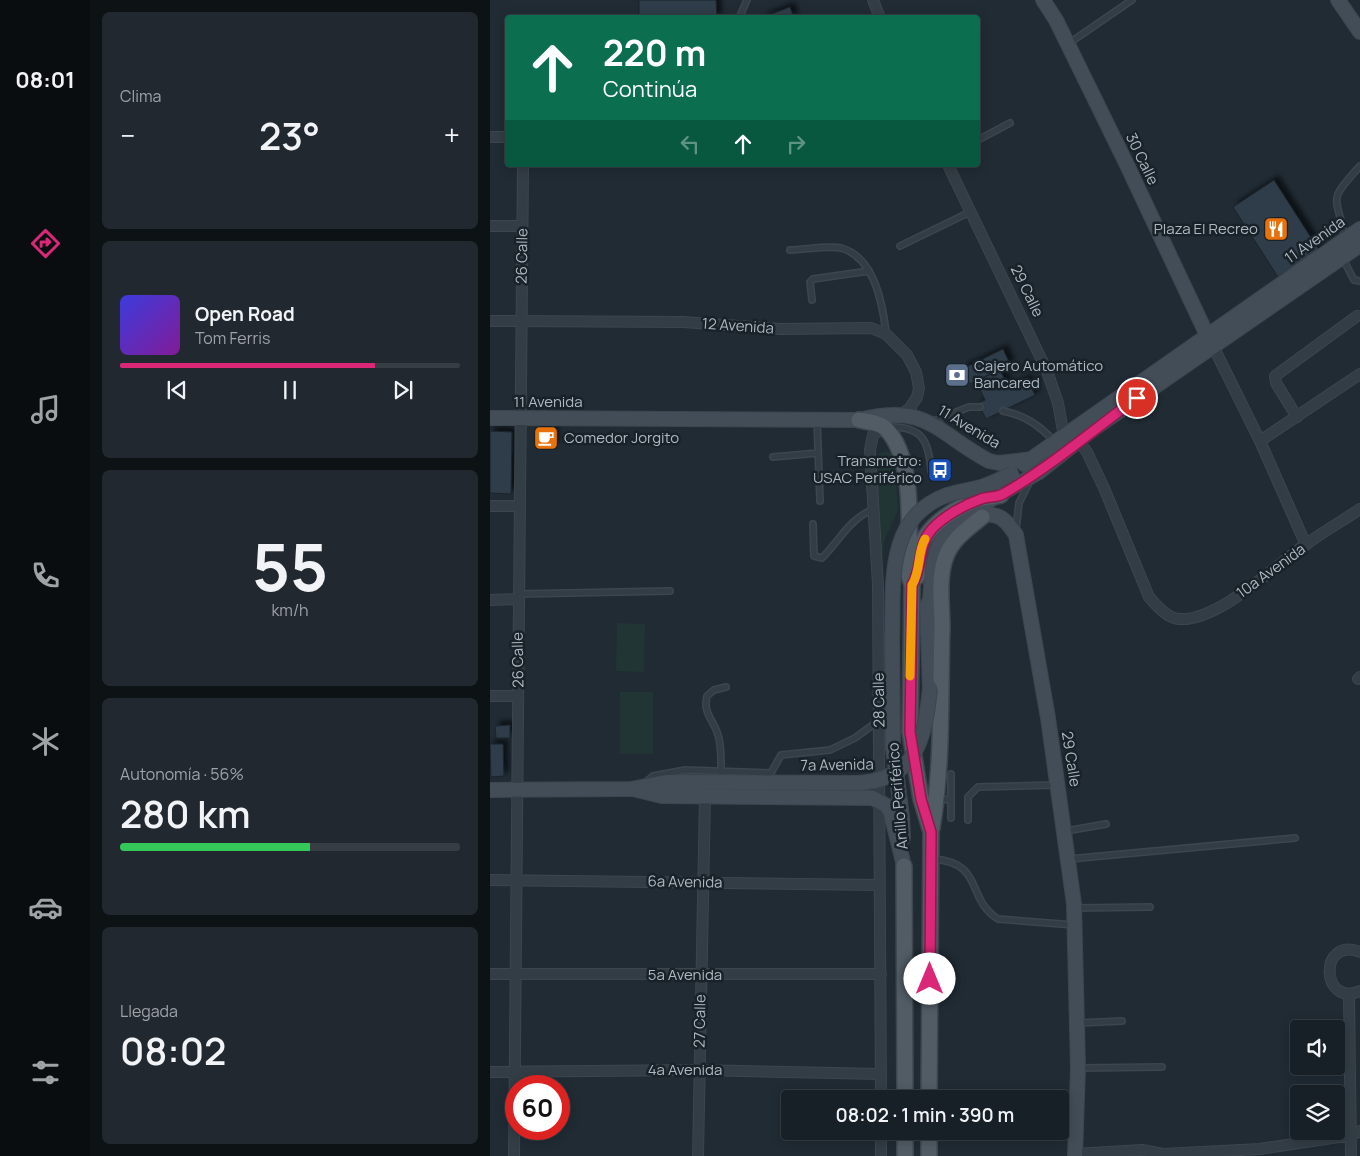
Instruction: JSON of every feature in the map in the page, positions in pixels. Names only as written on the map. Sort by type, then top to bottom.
[{"type":"main road","points":[[860,420],[884,428]]},
{"type":"main road","name":"Anillo Periférico","points":[[884,428],[896,443],[903,460],[907,489],[908,573],[912,585],[910,732],[921,799],[931,832],[929,1090]]},
{"type":"main road","points":[[912,585],[917,577],[921,548],[933,528],[948,515],[973,502],[1001,495]]},
{"type":"main road","points":[[931,832],[944,799],[940,685],[943,568],[955,540],[982,517]]},
{"type":"main road","name":"Anillo Periférico","points":[[904,866],[905,1090]]},
{"type":"main road","points":[[905,1140],[905,1156]]},
{"type":"main road","points":[[929,1140],[929,1156]]},
{"type":"street","points":[[873,0],[879,15]]},
{"type":"street","name":"30 Calle","points":[[1043,0],[1068,44],[1178,270],[1260,441],[1306,545]]},
{"type":"street","points":[[1338,0],[1360,32]]},
{"type":"street","points":[[490,137],[505,137]]},
{"type":"street","name":"26 Calle","points":[[514,1156],[518,696],[517,597],[523,167]]},
{"type":"street","name":"29 Calle","points":[[949,167],[1047,371],[1058,403],[1060,439]]},
{"type":"street","points":[[490,226],[522,226]]},
{"type":"street","name":"11 Avenida","points":[[1001,495],[1039,472],[1210,340],[1360,229]]},
{"type":"street","name":"11 Avenida","points":[[490,418],[860,420],[884,414],[901,415],[931,422],[989,461],[1000,463],[1032,459],[1210,340],[1360,245]]},
{"type":"street","points":[[1297,418],[1276,383],[1275,376],[1357,316]]},
{"type":"street","name":"12 Avenida","points":[[490,321],[683,322],[781,329],[871,328],[886,334]]},
{"type":"street","points":[[886,334],[907,355],[916,372],[919,388],[917,397],[910,408],[901,415]]},
{"type":"street","points":[[1260,441],[1360,374]]},
{"type":"street","name":"28 Calle","points":[[881,1090],[881,801],[878,720],[877,557],[870,442],[873,435],[884,428]]},
{"type":"street","name":"10a Avenida","points":[[1078,440],[1087,452],[1104,488],[1149,597],[1160,609],[1177,619],[1200,617],[1220,608],[1306,545],[1360,509]]},
{"type":"street","name":"Anillo Periférico","points":[[904,866],[902,817],[893,748],[892,640],[896,553],[908,525],[928,505],[946,495],[982,487],[1012,474],[1032,459]]},
{"type":"street","name":"7a Avenida","points":[[490,790],[636,788],[666,782],[856,783],[874,782],[888,778],[915,752],[923,736],[930,688],[928,614],[925,597],[927,555],[934,540],[956,520],[1001,495]]},
{"type":"street","points":[[490,506],[518,506]]},
{"type":"street","points":[[928,614],[935,559],[939,545],[956,529],[967,521],[996,516],[1003,519],[1016,535]]},
{"type":"street","name":"29 Calle","points":[[1016,535],[1058,785],[1074,908],[1078,1068],[1076,1155]]},
{"type":"street","points":[[490,600],[517,597]]},
{"type":"street","points":[[490,696],[518,696]]},
{"type":"street","name":"7a Avenida","points":[[636,788],[662,796],[865,797],[881,801]]},
{"type":"street","name":"27 Calle","points":[[698,1156],[705,796]]},
{"type":"street","points":[[881,801],[891,813],[904,866]]},
{"type":"street","name":"6a Avenida","points":[[490,880],[880,884]]},
{"type":"street","points":[[1360,952],[1345,950],[1338,953],[1330,964],[1328,971],[1332,984],[1337,989],[1349,994],[1360,991]]},
{"type":"street","name":"5a Avenida","points":[[490,974],[881,974]]},
{"type":"street","points":[[1349,994],[1356,1133],[1351,1156]]},
{"type":"street","name":"4a Avenida","points":[[490,1072],[699,1070],[881,1074]]},
{"type":"street","points":[[1076,1155],[1142,1150],[1160,1155],[1260,1149],[1356,1133]]},
{"type":"street","points":[[881,1140],[881,1156]]},
{"type":"lane","points":[[740,15],[747,0]]},
{"type":"lane","points":[[1068,44],[1132,0]]},
{"type":"lane","points":[[980,139],[1010,123]]},
{"type":"lane","points":[[1345,239],[1342,222],[1336,207],[1336,194],[1360,166]]},
{"type":"lane","points":[[900,246],[970,211]]},
{"type":"lane","points":[[790,250],[841,248],[855,256],[869,272],[883,304],[886,334]]},
{"type":"lane","points":[[1342,257],[1354,280],[1360,282]]},
{"type":"lane","points":[[812,300],[810,282],[813,279],[869,272]]},
{"type":"lane","points":[[931,422],[969,407],[980,407]]},
{"type":"lane","points":[[1003,411],[1016,413],[1060,439]]},
{"type":"lane","points":[[817,420],[820,500]]},
{"type":"lane","points":[[884,428],[906,427],[915,431],[928,448],[931,472]]},
{"type":"lane","points":[[773,457],[818,453]]},
{"type":"lane","points":[[1016,535],[1021,498],[1027,485],[1039,472]]},
{"type":"lane","points":[[813,524],[814,556],[822,558],[840,534],[865,512],[874,508]]},
{"type":"lane","points":[[517,597],[670,591]]},
{"type":"lane","points":[[721,772],[717,732],[708,717],[705,705],[706,696],[714,690],[726,687]]},
{"type":"lane","points":[[636,788],[653,776],[685,770],[771,773],[781,755],[830,750],[854,738],[878,720]]},
{"type":"lane","points":[[951,774],[944,799],[951,818]]},
{"type":"lane","points":[[968,820],[968,797],[978,787],[1058,785]]},
{"type":"lane","points":[[1065,831],[1106,824]]},
{"type":"lane","points":[[1069,859],[1295,838]]},
{"type":"lane","points":[[931,859],[950,860],[965,870],[988,912],[998,919],[1074,925]]},
{"type":"lane","points":[[1074,908],[1150,907]]},
{"type":"lane","points":[[1076,1023],[1122,1021]]},
{"type":"lane","points":[[1078,1068],[1162,1067]]},
{"type":"green space","points":[[886,451],[894,455],[898,510],[884,541],[883,559],[876,476],[878,454]]},
{"type":"green space","points":[[617,623],[645,624],[644,672],[616,671]]},
{"type":"green space","points":[[620,692],[653,692],[653,754],[620,754]]},
{"type":"building","points":[[639,0],[716,0],[717,15],[639,15]]},
{"type":"building","points":[[790,7],[793,15],[769,15]]},
{"type":"building","name":"Plaza El Recreo","points":[[1274,180],[1319,250],[1278,277],[1233,207]]},
{"type":"building","points":[[1003,349],[1010,364],[970,384],[962,369]]},
{"type":"building","points":[[1000,370],[1009,388],[1027,379],[1035,395],[986,419],[978,403],[985,400],[976,381]]},
{"type":"building","name":"Comedor Jorgito","points":[[553,429],[554,446],[540,447],[539,430]]},
{"type":"building","points":[[490,431],[512,432],[511,494],[490,493]]},
{"type":"building","points":[[510,725],[510,738],[496,738],[495,726]]},
{"type":"building","points":[[490,744],[503,744],[504,776],[491,777]]},
{"type":"slow traffic","points":[[910,676],[912,585],[917,577],[921,548],[925,539]]},
{"type":"place","name":"Plaza El Recreo","points":[[1276,229]]},
{"type":"place","name":"Cajero Automático Bancared","points":[[957,375]]},
{"type":"place","name":"Comedor Jorgito","points":[[546,438]]},
{"type":"place","name":"Transmetro: USAC Periférico","points":[[940,470]]},
{"type":"route","points":[[930,979],[931,832],[921,799],[909,717],[912,585],[917,577],[921,548],[924,540],[933,528],[948,515],[983,498],[1001,495],[1039,472],[1092,430],[1137,398]]}]
